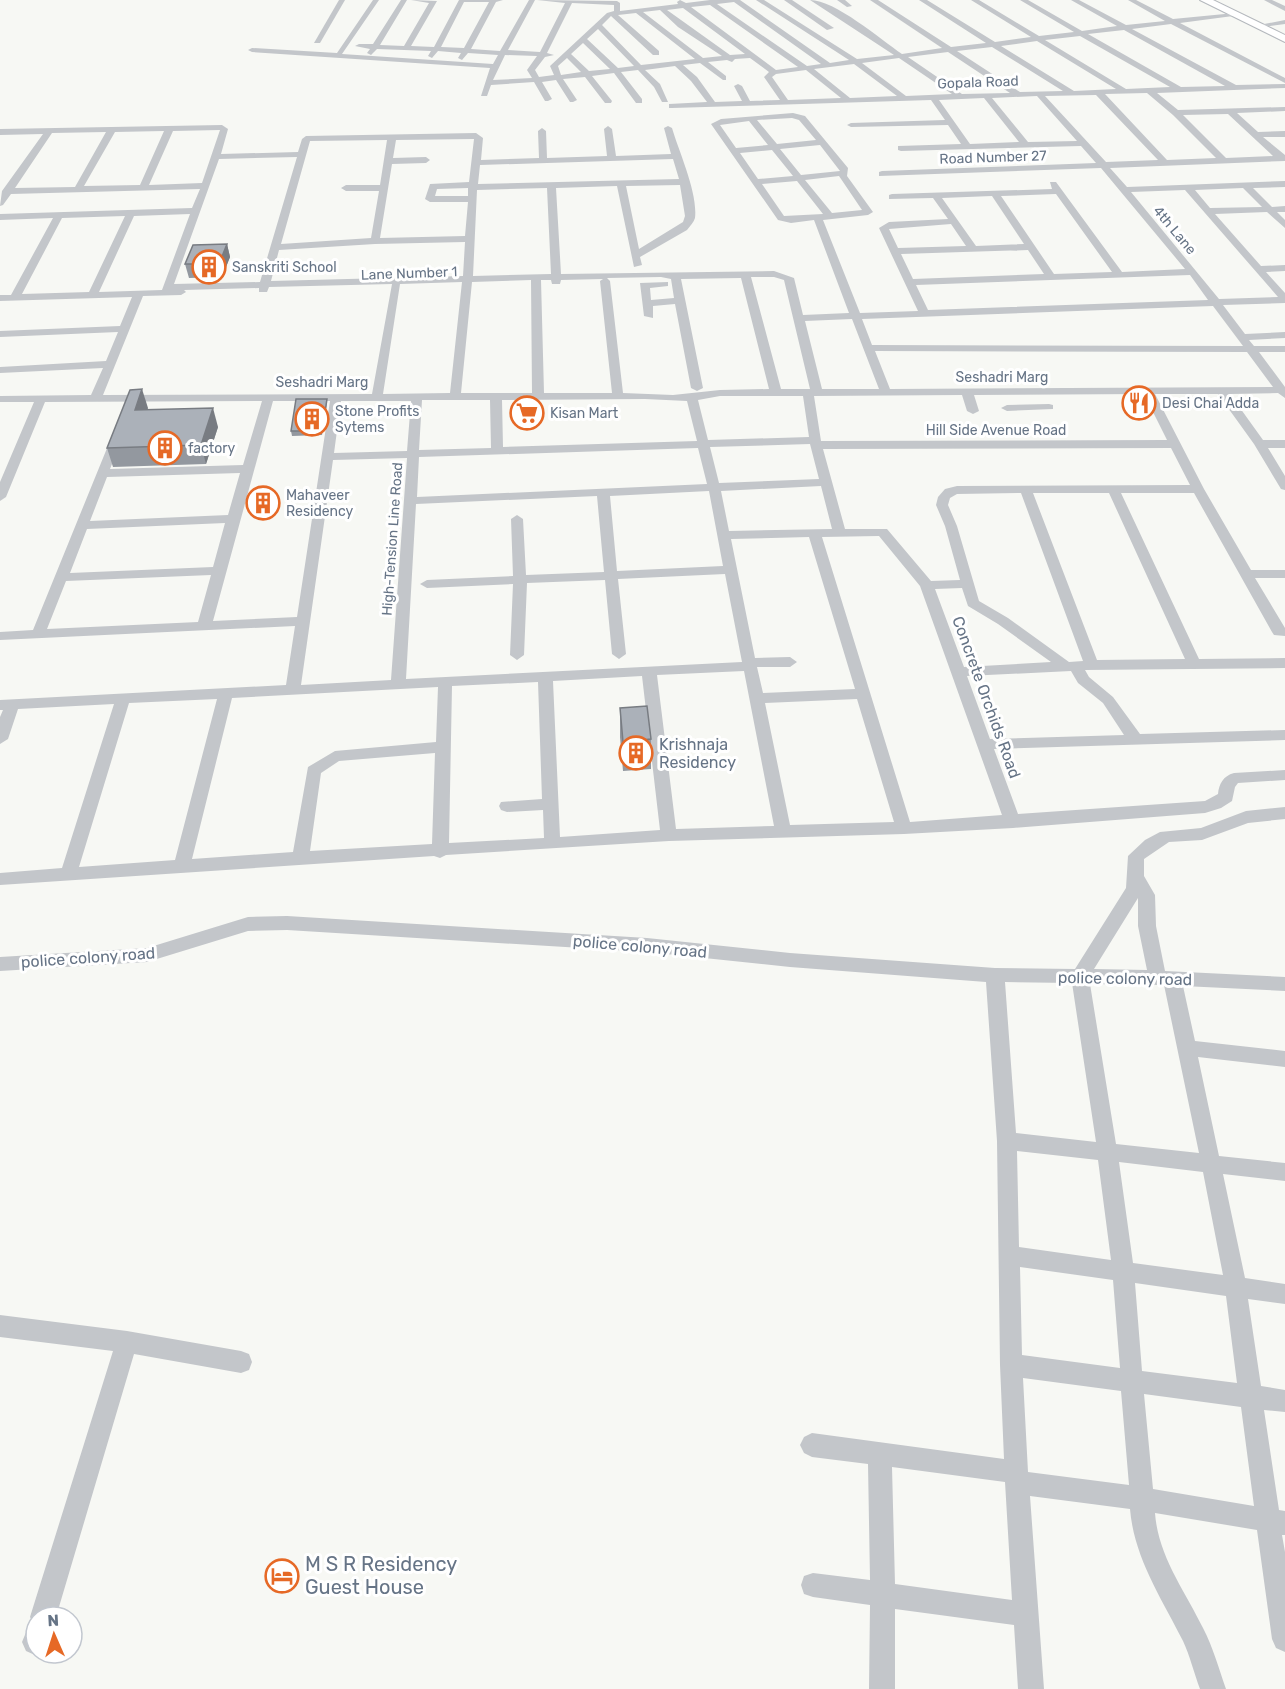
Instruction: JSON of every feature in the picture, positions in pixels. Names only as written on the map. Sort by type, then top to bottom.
[{"type":"main road","points":[[1205,0],[1285,37]]},
{"type":"main road","points":[[1213,0],[1285,37]]},
{"type":"street","points":[[317,41],[342,0]]},
{"type":"street","points":[[376,0],[340,47],[376,46],[564,54],[587,74],[608,101]]},
{"type":"street","points":[[370,55],[404,0]]},
{"type":"street","points":[[414,0],[443,1]]},
{"type":"street","points":[[400,56],[434,0]]},
{"type":"street","points":[[452,1],[500,0]]},
{"type":"street","points":[[484,94],[495,66],[532,0]]},
{"type":"street","points":[[540,0],[618,2],[614,13]]},
{"type":"street","points":[[548,99],[531,70],[543,54],[570,0]]},
{"type":"street","points":[[649,0],[739,66]]},
{"type":"street","points":[[573,100],[558,77],[554,66],[564,54],[607,15],[680,2],[734,0],[828,65]]},
{"type":"street","points":[[759,0],[855,62],[904,98]]},
{"type":"street","points":[[787,0],[831,28],[808,31]]},
{"type":"street","points":[[813,0],[839,14],[961,97]]},
{"type":"street","points":[[840,0],[849,6]]},
{"type":"street","points":[[873,0],[1019,95]]},
{"type":"street","points":[[922,0],[1072,93]]},
{"type":"street","points":[[974,0],[1126,92]]},
{"type":"street","points":[[1023,0],[1182,90]]},
{"type":"street","points":[[1074,0],[1235,88]]},
{"type":"street","points":[[1131,0],[1285,81]]},
{"type":"street","points":[[459,64],[493,1]]},
{"type":"street","points":[[1269,1],[1285,2]]},
{"type":"street","points":[[1269,1],[1285,9]]},
{"type":"street","points":[[429,62],[461,2]]},
{"type":"street","points":[[680,2],[774,72]]},
{"type":"street","points":[[707,2],[806,68],[848,100]]},
{"type":"street","points":[[636,10],[723,78]]},
{"type":"street","points":[[614,13],[656,53]]},
{"type":"street","points":[[786,103],[768,77],[774,72],[1174,21],[1241,16]]},
{"type":"street","points":[[1263,25],[1285,22]]},
{"type":"street","points":[[598,25],[640,68]]},
{"type":"street","points":[[582,38],[615,70],[639,101]]},
{"type":"street","points":[[252,50],[495,66]]},
{"type":"street","points":[[488,83],[518,86],[535,80],[753,55]]},
{"type":"street","points":[[677,64],[694,79],[713,105]]},
{"type":"street","name":"Gopala Road","points":[[640,68],[657,86],[668,103],[713,105],[750,113],[786,103],[1285,86]]},
{"type":"street","points":[[738,86],[750,113],[774,147],[830,216]]},
{"type":"street","points":[[1268,87],[1276,94]]},
{"type":"street","points":[[1150,91],[1176,113],[1224,161]]},
{"type":"street","points":[[1099,93],[1165,163]]},
{"type":"street","name":"4th Lane","points":[[1039,94],[1104,166],[1193,272],[1249,349],[1284,392]]},
{"type":"street","points":[[986,96],[1025,144]]},
{"type":"street","points":[[933,97],[967,146]]},
{"type":"street","points":[[1176,113],[1285,109]]},
{"type":"street","points":[[1230,111],[1282,158]]},
{"type":"street","points":[[750,113],[797,116],[845,170],[843,176],[869,210],[865,213],[783,219],[714,124],[750,113]]},
{"type":"street","points":[[901,148],[949,122]]},
{"type":"street","points":[[851,125],[901,148],[1084,143]]},
{"type":"street","points":[[0,132],[222,127],[224,129],[216,157],[167,290]]},
{"type":"street","points":[[144,187],[170,128]]},
{"type":"street","points":[[636,255],[684,228],[690,217],[668,128]]},
{"type":"street","points":[[78,189],[112,129]]},
{"type":"street","points":[[608,129],[612,158]]},
{"type":"street","points":[[0,203],[50,130]]},
{"type":"street","points":[[542,130],[543,160]]},
{"type":"street","points":[[1255,135],[1285,135]]},
{"type":"street","points":[[454,396],[467,282],[473,186],[479,138],[476,136],[306,139],[263,287],[467,282]]},
{"type":"street","points":[[375,241],[386,188],[392,137]]},
{"type":"street","points":[[734,151],[822,142]]},
{"type":"street","name":"Road Number 27","points":[[882,174],[901,148],[1042,168],[1282,158]]},
{"type":"street","points":[[216,157],[302,154]]},
{"type":"street","points":[[476,163],[676,156]]},
{"type":"street","points":[[388,166],[426,160]]},
{"type":"street","points":[[1042,168],[1118,273]]},
{"type":"street","points":[[757,182],[843,173]]},
{"type":"street","points":[[472,199],[430,200],[432,186],[551,186],[683,182]]},
{"type":"street","points":[[621,183],[639,277]]},
{"type":"street","points":[[1124,190],[1285,184]]},
{"type":"street","points":[[1245,185],[1285,225]]},
{"type":"street","points":[[8,191],[206,186]]},
{"type":"street","points":[[551,186],[556,280],[639,277],[662,279],[672,276],[745,274],[774,274],[789,278],[800,318],[812,393],[816,442],[838,532]]},
{"type":"street","points":[[346,188],[386,188]]},
{"type":"street","points":[[1186,188],[1285,299]]},
{"type":"street","points":[[892,197],[1058,191]]},
{"type":"street","points":[[995,194],[1050,275]]},
{"type":"street","points":[[936,196],[973,249]]},
{"type":"street","points":[[1206,211],[1285,209]]},
{"type":"street","points":[[0,217],[197,210]]},
{"type":"street","points":[[93,294],[131,213]]},
{"type":"street","points":[[15,297],[60,215]]},
{"type":"street","points":[[817,218],[886,393]]},
{"type":"street","points":[[924,313],[885,226],[954,221]]},
{"type":"street","points":[[275,247],[375,241],[471,239]]},
{"type":"street","points":[[895,251],[1031,247]]},
{"type":"street","points":[[1258,269],[1285,268]]},
{"type":"street","points":[[909,282],[1050,275],[1193,272]]},
{"type":"street","points":[[745,274],[776,394]]},
{"type":"street","points":[[672,276],[675,302],[783,832]]},
{"type":"street","name":"Lane Number 1","points":[[0,298],[263,287],[396,286],[536,280],[605,281],[639,277]]},
{"type":"street","points":[[536,280],[538,396]]},
{"type":"street","points":[[605,281],[618,396]]},
{"type":"street","points":[[649,316],[645,285],[667,284],[675,302],[672,315]]},
{"type":"street","points":[[377,397],[396,286]]},
{"type":"street","points":[[96,398],[139,293]]},
{"type":"street","points":[[1139,294],[1147,306]]},
{"type":"street","points":[[800,318],[1285,299]]},
{"type":"street","points":[[646,303],[675,302]]},
{"type":"street","points":[[0,334],[123,329]]},
{"type":"street","points":[[1240,337],[1285,335]]},
{"type":"street","points":[[868,348],[1285,349]]},
{"type":"street","points":[[0,370],[109,364]]},
{"type":"street","points":[[1148,391],[1198,489],[1283,636]]},
{"type":"street","points":[[1222,391],[1260,444],[1285,486]]},
{"type":"street","points":[[967,392],[973,411]]},
{"type":"street","points":[[1000,392],[1009,412],[1051,411],[1041,392]]},
{"type":"street","name":"Seshadri Marg","points":[[0,399],[96,398],[128,408],[269,397],[645,396],[694,393],[1284,392]]},
{"type":"street","points":[[496,395],[496,450]]},
{"type":"street","points":[[204,627],[269,397]]},
{"type":"street","name":"High-Tension Line Road","points":[[398,684],[417,397]]},
{"type":"street","points":[[293,690],[336,398]]},
{"type":"street","points":[[0,497],[41,399]]},
{"type":"street","points":[[38,635],[128,408]]},
{"type":"street","name":"Hill Side Avenue Road","points":[[327,457],[496,450],[816,442],[1175,444]]},
{"type":"street","points":[[1260,444],[1285,444]]},
{"type":"street","points":[[102,473],[248,469]]},
{"type":"street","points":[[410,501],[826,482]]},
{"type":"street","points":[[1025,489],[1056,566],[1083,680],[1108,700],[1135,739]]},
{"type":"street","points":[[1113,489],[1194,664]]},
{"type":"street","points":[[1078,666],[974,603],[951,526],[942,505],[944,497],[948,492],[957,490],[1198,489]]},
{"type":"street","points":[[603,493],[619,654]]},
{"type":"street","points":[[82,525],[233,519]]},
{"type":"street","points":[[517,519],[520,580],[517,656]]},
{"type":"street","points":[[814,532],[904,828]]},
{"type":"street","name":"Concrete Orchids Road","points":[[723,535],[882,532],[927,585],[1012,822]]},
{"type":"street","points":[[427,584],[730,570]]},
{"type":"street","points":[[62,577],[219,572]]},
{"type":"street","points":[[1247,574],[1285,574]]},
{"type":"street","points":[[927,585],[968,584]]},
{"type":"street","points":[[0,637],[302,621]]},
{"type":"street","points":[[0,739],[6,704],[790,662]]},
{"type":"street","points":[[958,672],[1078,666],[1285,663]]},
{"type":"street","points":[[648,671],[669,835]]},
{"type":"street","points":[[545,676],[546,805],[552,844]]},
{"type":"street","points":[[440,852],[445,682]]},
{"type":"street","points":[[182,866],[226,693]]},
{"type":"street","points":[[755,698],[863,694]]},
{"type":"street","points":[[68,875],[123,699]]},
{"type":"street","points":[[984,744],[1285,735]]},
{"type":"street","points":[[301,857],[314,771],[335,756],[442,747]]},
{"type":"street","points":[[0,879],[301,857],[440,852],[669,835],[904,828],[1204,807],[1215,804],[1226,797],[1227,785],[1234,778],[1285,774]]},
{"type":"street","points":[[507,806],[546,805]]},
{"type":"street","points":[[508,841],[541,839],[546,805]]},
{"type":"street","points":[[1213,1689],[1195,1638],[1160,1573],[1144,1529],[1123,1272],[1080,977],[1122,913],[1134,889],[1136,856],[1151,844],[1166,836],[1202,834],[1246,817],[1285,813]]},
{"type":"street","points":[[1136,878],[1144,888],[1147,926],[1187,1048],[1211,1163],[1235,1287],[1251,1396],[1276,1521],[1285,1639]]},
{"type":"street","name":"police colony road","points":[[0,964],[147,955],[248,924],[287,923],[647,945],[790,960],[995,975],[1165,978],[1285,984]]},
{"type":"street","points":[[995,975],[1007,1141],[1011,1365],[1025,1614],[1032,1689]]},
{"type":"street","points":[[1187,1048],[1285,1059]]},
{"type":"street","points":[[1007,1141],[1285,1172]]},
{"type":"street","points":[[1009,1256],[1285,1294]]},
{"type":"street","points":[[0,1326],[127,1342],[241,1362]]},
{"type":"street","points":[[47,1605],[127,1342]]},
{"type":"street","points":[[1011,1365],[1285,1401]]},
{"type":"street","points":[[812,1445],[880,1454],[1276,1521]]},
{"type":"street","points":[[880,1454],[882,1689]]},
{"type":"street","points":[[813,1585],[1025,1614]]},
{"type":"building","points":[[227,244],[219,264],[185,264],[193,245]]},
{"type":"building","points":[[142,389],[135,410],[213,408],[201,445],[107,448],[130,390]]},
{"type":"building","name":"Stone Profits Sytems","points":[[296,399],[327,399],[322,431],[291,431]]},
{"type":"building","points":[[647,706],[651,739],[623,742],[620,708]]},
{"type":"place","name":"Sanskriti School","points":[[209,267]]},
{"type":"place","name":"Desi Chai Adda","points":[[1139,403]]},
{"type":"place","name":"Kisan Mart","points":[[527,413]]},
{"type":"place","name":"Stone Profits Sytems","points":[[312,419]]},
{"type":"place","name":"factory","points":[[165,448]]},
{"type":"place","name":"Mahaveer Residency","points":[[263,503]]},
{"type":"place","name":"Krishnaja Residency","points":[[636,753]]},
{"type":"place","name":"M S R Residency Guest House","points":[[282,1576]]}]
